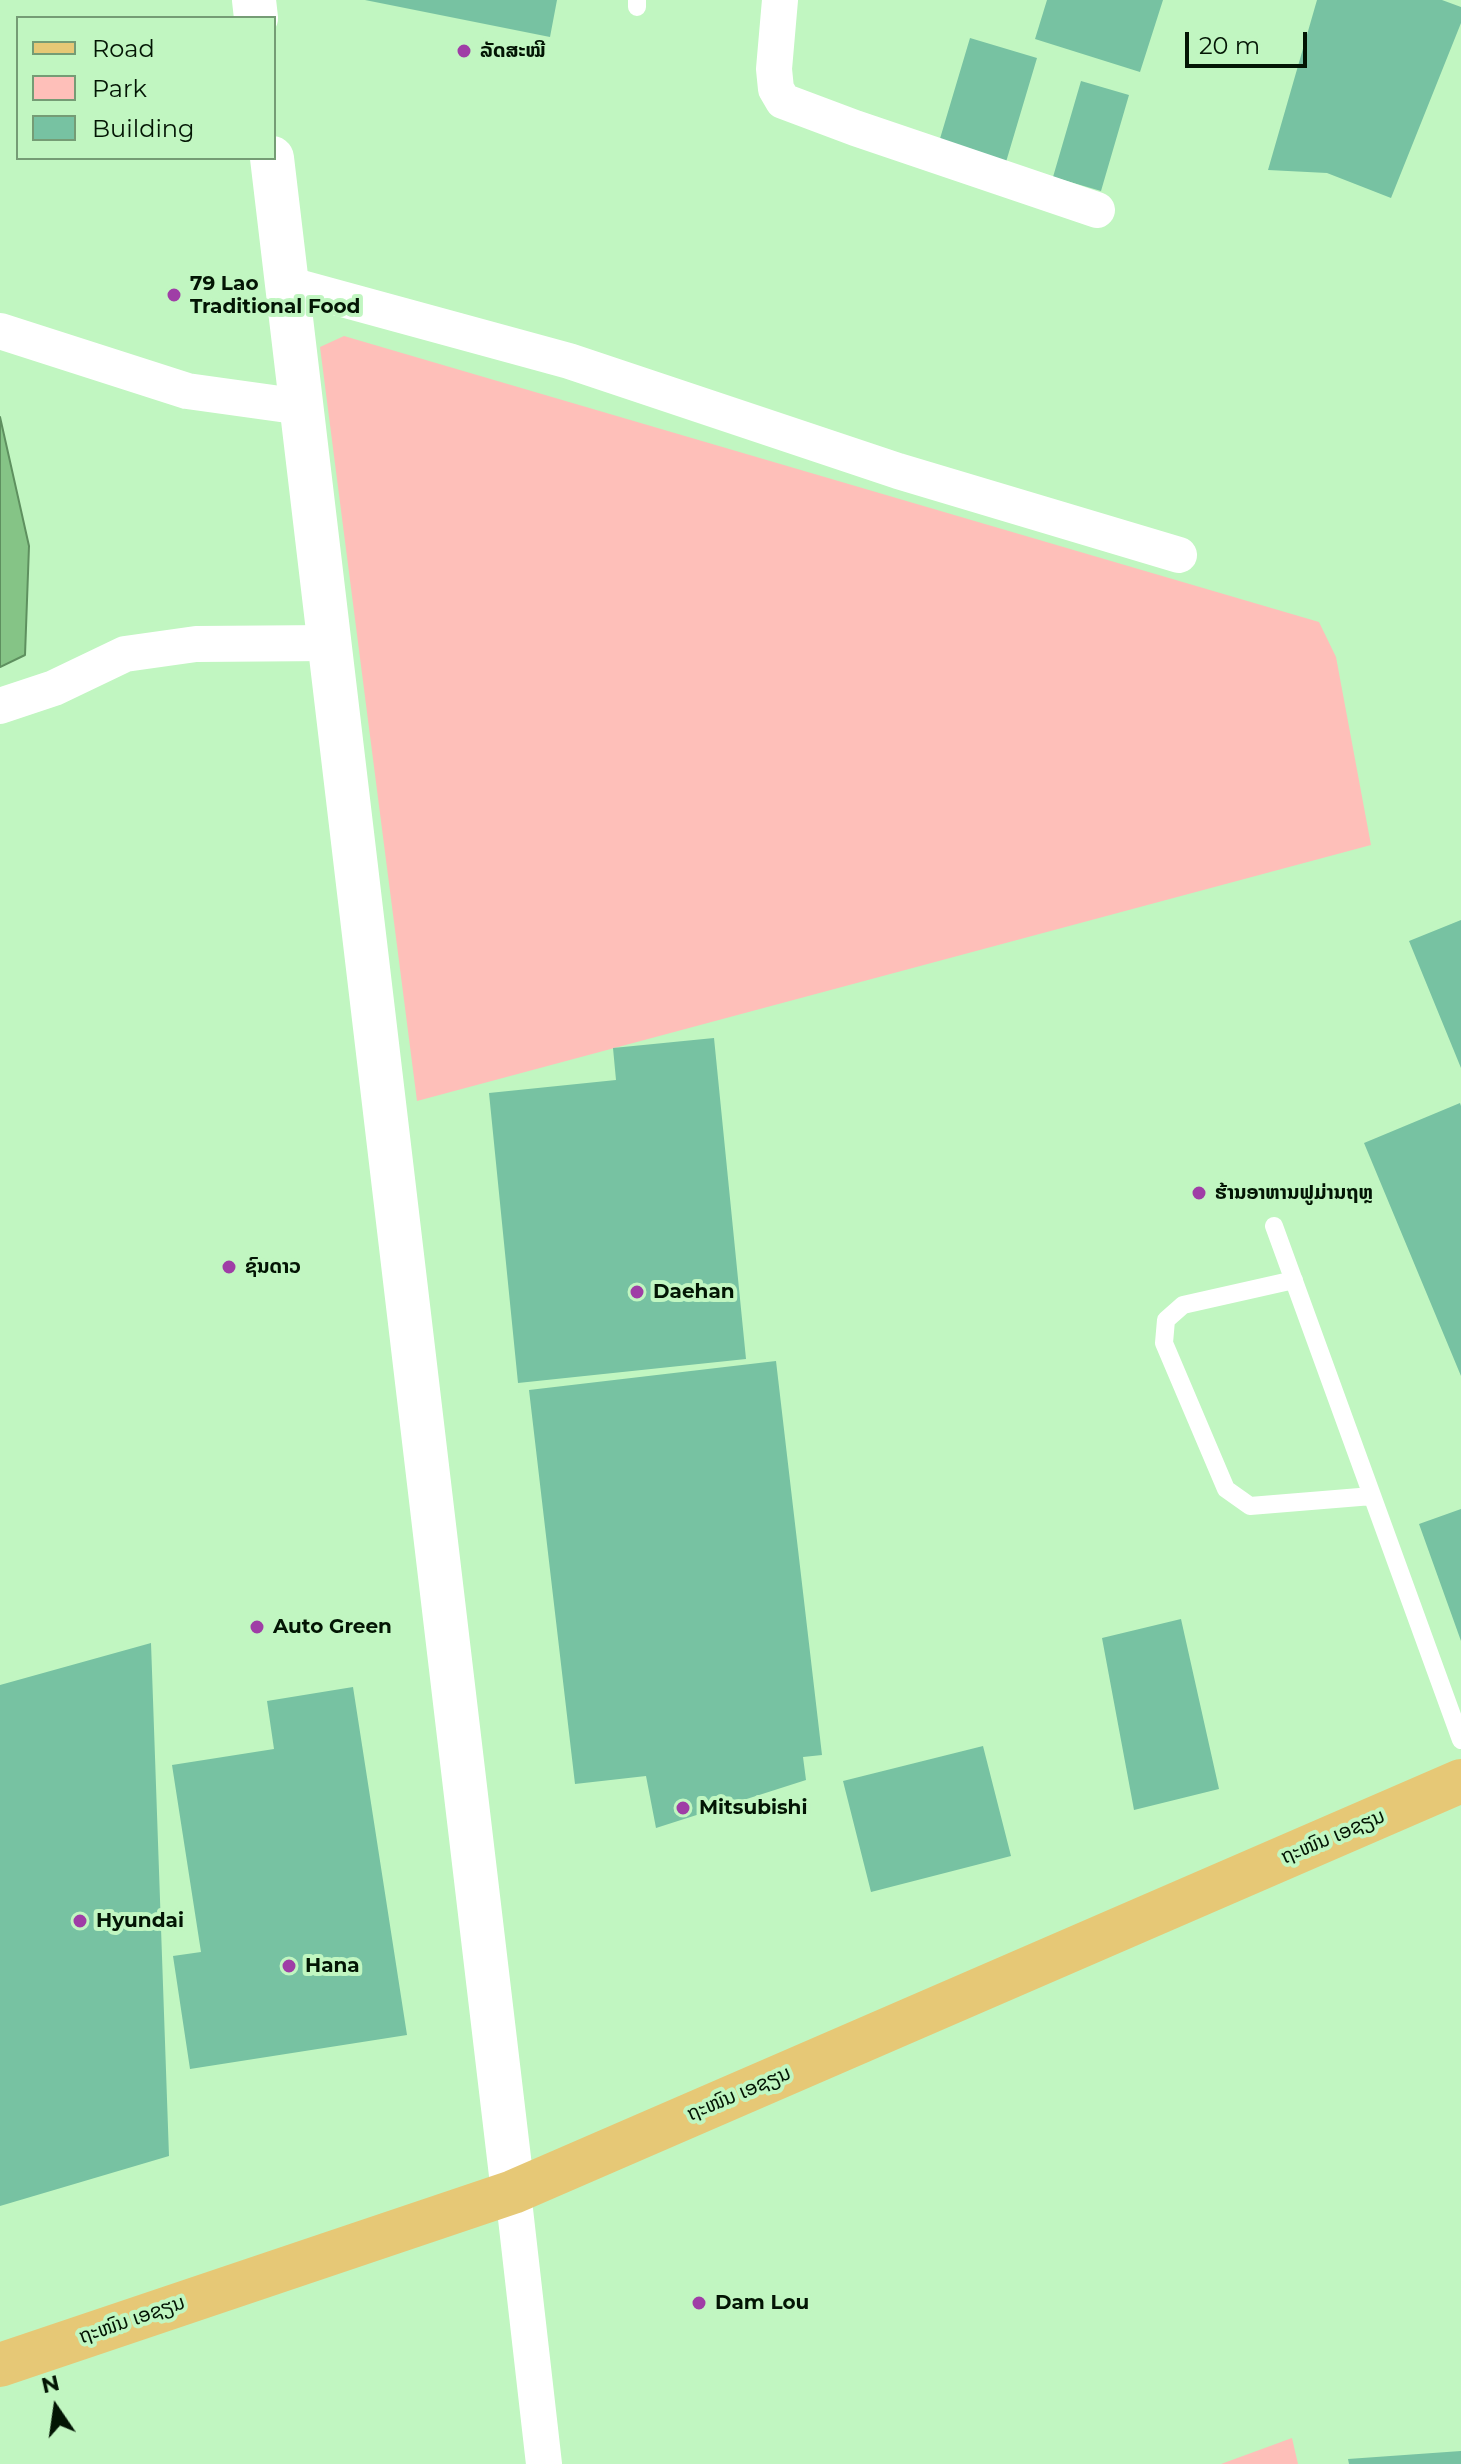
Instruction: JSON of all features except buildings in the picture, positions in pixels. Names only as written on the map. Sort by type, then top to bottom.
[{"type":"main road","name":"ຖະໜົນ ເອຊຽນ","points":[[0,2365],[513,2192],[1461,1781]]},
{"type":"street","points":[[780,0],[774,69],[776,89],[783,101],[1097,210]]},
{"type":"street","points":[[272,160],[544,2464]]},
{"type":"street","points":[[287,284],[569,361],[898,471],[1179,555]]},
{"type":"street","points":[[0,331],[187,391],[302,407]]},
{"type":"street","points":[[0,706],[54,688],[125,654],[196,644],[330,643]]},
{"type":"lane","points":[[1274,1226],[1461,1740]]},
{"type":"lane","points":[[1294,1280],[1183,1305],[1166,1320],[1164,1343],[1226,1489],[1250,1506],[1372,1496]]},
{"type":"green space","points":[[344,336],[1319,622],[1336,657],[1371,845],[417,1101],[320,347]]},
{"type":"green space","points":[[1292,2438],[1298,2464],[1221,2464]]},
{"type":"shaded area","points":[[0,417],[29,546],[25,655],[0,667]]},
{"type":"place","name":"ລັດສະໝີ","points":[[464,51]]},
{"type":"place","name":"79 Lao Traditional Food","points":[[174,295]]},
{"type":"place","name":"ຮ້ານອາຫານຟູມ່ານຖຫຼ","points":[[1199,1193]]},
{"type":"place","name":"ຊົນດາວ","points":[[229,1267]]},
{"type":"place","name":"Daehan","points":[[637,1292]]},
{"type":"place","name":"Auto Green","points":[[257,1627]]},
{"type":"place","name":"Mitsubishi","points":[[683,1808]]},
{"type":"place","name":"Hyundai","points":[[80,1921]]},
{"type":"place","name":"Hana","points":[[289,1966]]},
{"type":"place","name":"Dam Lou","points":[[699,2303]]}]
